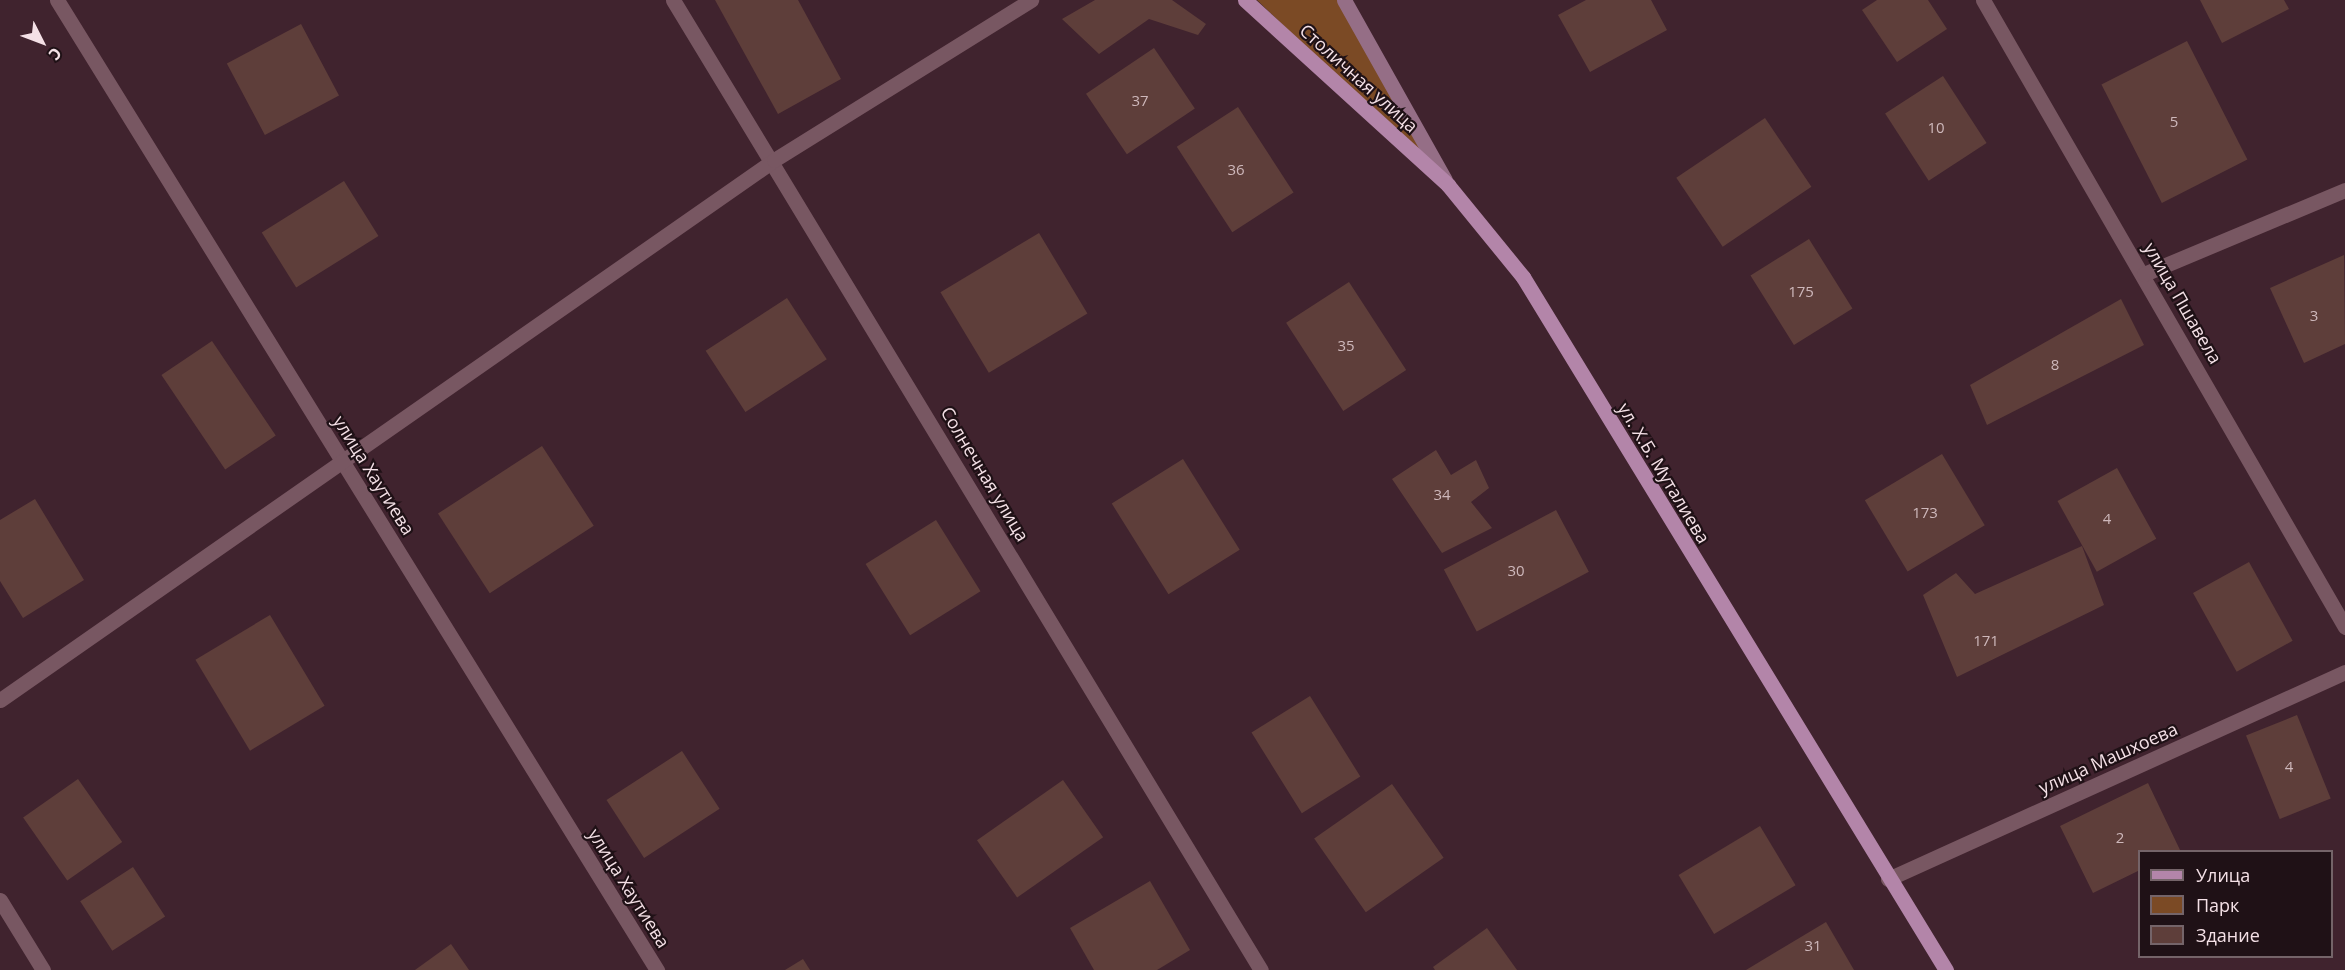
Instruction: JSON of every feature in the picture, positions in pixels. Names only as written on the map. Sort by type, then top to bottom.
[{"type":"main road","name":"Столичная улица","points":[[1245,0],[1448,185]]},
{"type":"main road","name":"ул. Х.Б. Муталиева","points":[[1448,185],[1523,277],[1887,879],[1946,970]]},
{"type":"street","name":"улица Хаутиева","points":[[57,0],[657,970]]},
{"type":"street","name":"Солнечная улица","points":[[673,0],[774,160],[1261,970]]},
{"type":"street","points":[[0,700],[344,463],[774,160],[1031,0]]},
{"type":"street","name":"ул. Х.Б. Муталиева","points":[[1344,0],[1448,185]]},
{"type":"street","name":"улица Пшавела","points":[[1983,0],[2144,274],[2345,627]]},
{"type":"street","points":[[2144,274],[2345,190]]},
{"type":"street","name":"улица Машхоева","points":[[1887,879],[2345,672]]},
{"type":"street","points":[[0,900],[43,970]]},
{"type":"green space","points":[[1257,0],[1344,0],[1448,185]]},
{"type":"building","points":[[715,0],[798,0],[841,79],[778,114]]},
{"type":"building","points":[[1095,0],[1172,0],[1206,24],[1198,35],[1149,19],[1099,54],[1062,19]]},
{"type":"building","points":[[1586,0],[1651,0],[1667,30],[1590,72],[1558,15]]},
{"type":"building","points":[[1877,0],[1928,0],[1947,29],[1897,62],[1862,10]]},
{"type":"building","points":[[2200,0],[2284,0],[2289,9],[2222,43]]},
{"type":"building","points":[[301,24],[339,96],[265,135],[227,63]]},
{"type":"building","points":[[2187,41],[2247,160],[2162,203],[2101,85]]},
{"type":"building","points":[[1154,48],[1195,109],[1127,154],[1086,94]]},
{"type":"building","points":[[1943,76],[1987,143],[1929,181],[1885,114]]},
{"type":"building","points":[[1238,107],[1294,193],[1232,232],[1177,147]]},
{"type":"building","points":[[1765,118],[1811,187],[1723,247],[1676,178]]},
{"type":"building","points":[[344,181],[378,236],[296,288],[262,232]]},
{"type":"building","points":[[1039,233],[1087,314],[989,373],[940,292]]},
{"type":"building","points":[[1809,239],[1852,309],[1794,345],[1750,276]]},
{"type":"building","points":[[2344,255],[2345,344],[2304,363],[2270,288]]},
{"type":"building","points":[[1349,282],[1406,370],[1343,411],[1286,323]]},
{"type":"building","points":[[787,298],[827,359],[745,412],[706,351]]},
{"type":"building","points":[[2121,299],[2144,345],[1987,425],[1970,385]]},
{"type":"building","points":[[212,341],[276,436],[225,470],[161,375]]},
{"type":"building","points":[[542,446],[594,526],[490,593],[438,514]]},
{"type":"building","points":[[1436,450],[1451,475],[1476,460],[1489,488],[1471,502],[1492,528],[1442,553],[1392,479]]},
{"type":"building","points":[[1942,454],[1985,525],[1908,571],[1865,500]]},
{"type":"building","points":[[1183,459],[1240,550],[1168,594],[1112,504]]},
{"type":"building","points":[[2117,468],[2156,539],[2097,572],[2058,501]]},
{"type":"building","points":[[35,499],[84,580],[23,618],[0,581],[0,520]]},
{"type":"building","points":[[1556,510],[1589,572],[1477,631],[1444,570]]},
{"type":"building","points":[[936,520],[981,591],[910,635],[866,564]]},
{"type":"building","points":[[2082,546],[2104,605],[1957,677],[1923,595],[1956,573],[1975,594]]},
{"type":"building","points":[[2249,562],[2293,641],[2237,672],[2193,593]]},
{"type":"building","points":[[270,615],[325,706],[250,751],[195,660]]},
{"type":"building","points":[[1310,696],[1360,777],[1302,813],[1251,733]]},
{"type":"building","points":[[2297,715],[2331,798],[2280,819],[2246,736]]},
{"type":"building","points":[[682,751],[720,809],[644,858],[607,800]]},
{"type":"building","points":[[78,779],[122,842],[67,881],[23,817]]},
{"type":"building","points":[[1063,780],[1103,837],[1017,898],[977,840]]},
{"type":"building","points":[[2148,783],[2180,850],[2138,850],[2138,871],[2093,893],[2060,826]]},
{"type":"building","points":[[1392,784],[1444,858],[1366,912],[1314,838]]},
{"type":"building","points":[[1760,826],[1796,885],[1714,934],[1679,875]]},
{"type":"building","points":[[133,867],[165,916],[112,951],[80,901]]},
{"type":"building","points":[[1150,881],[1190,950],[1157,970],[1094,970],[1070,928]]},
{"type":"building","points":[[1826,922],[1854,970],[1746,970]]},
{"type":"building","points":[[1487,928],[1517,970],[1435,970],[1433,967]]},
{"type":"building","points":[[451,944],[469,970],[415,970]]},
{"type":"building","points":[[803,959],[810,970],[785,970]]}]
